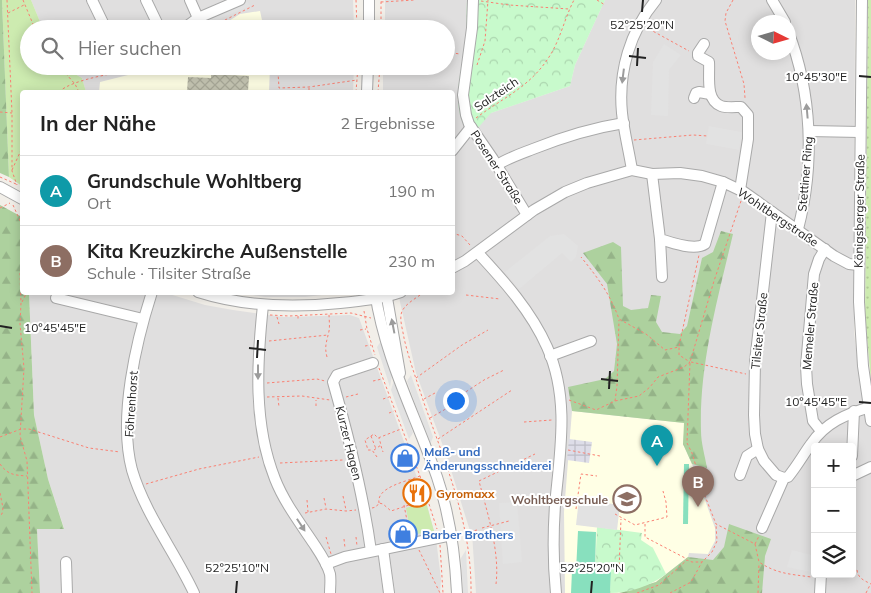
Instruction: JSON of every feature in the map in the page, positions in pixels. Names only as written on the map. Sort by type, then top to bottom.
[{"type":"street","points":[[92,0],[102,20]]},
{"type":"street","points":[[146,0],[156,20]]},
{"type":"street","points":[[190,0],[198,18]]},
{"type":"street","points":[[195,20],[240,0]]},
{"type":"street","points":[[368,0],[369,20]]},
{"type":"street","name":"Posener Straße","points":[[473,0],[463,105],[470,125],[527,215]]},
{"type":"street","points":[[632,170],[622,112],[622,84],[625,60],[640,23],[656,0]]},
{"type":"street","points":[[772,0],[781,15]]},
{"type":"street","name":"Königsberger Straße","points":[[862,0],[858,265],[860,332],[871,421]]},
{"type":"street","points":[[704,44],[698,56],[709,62],[710,94],[713,100],[721,106],[741,107],[748,115],[748,139],[742,191]]},
{"type":"street","name":"Stettiner Ring","points":[[796,54],[801,68],[809,131],[803,210],[798,229]]},
{"type":"street","points":[[367,90],[368,75]]},
{"type":"street","points":[[694,98],[696,93],[699,92],[710,94]]},
{"type":"street","points":[[497,165],[507,159],[565,136],[597,127],[624,123]]},
{"type":"street","points":[[455,147],[470,125]]},
{"type":"street","points":[[809,131],[860,132]]},
{"type":"street","name":"Wohltbergstraße","points":[[455,266],[478,252],[527,215],[566,192],[587,183],[632,170],[652,174],[680,173],[702,176],[723,182],[742,191],[849,264],[858,265]]},
{"type":"street","points":[[652,174],[660,240],[662,278]]},
{"type":"street","points":[[660,240],[697,251],[705,244],[723,182]]},
{"type":"street","points":[[0,187],[18,193]]},
{"type":"street","name":"Tilsiter Straße","points":[[772,212],[754,376],[754,415],[758,449],[771,471],[784,478]]},
{"type":"street","name":"Memeler Straße","points":[[821,431],[813,421],[806,366],[814,274],[818,259],[825,249]]},
{"type":"street","points":[[478,252],[524,306],[550,356],[557,378],[562,420],[553,539],[556,593]]},
{"type":"street","name":"Föhrenhorst","points":[[151,295],[143,319],[132,373],[128,428],[132,469],[148,508],[194,593]]},
{"type":"street","points":[[208,295],[263,310],[308,307],[381,295],[380,324],[391,361],[437,477],[449,516],[457,593]]},
{"type":"street","points":[[56,298],[143,319]]},
{"type":"street","points":[[263,310],[258,398],[268,460],[275,481],[295,516],[330,563],[330,593]]},
{"type":"street","points":[[550,356],[591,341]]},
{"type":"street","points":[[334,382],[337,374],[374,363]]},
{"type":"street","name":"Kurzer Hagen","points":[[334,382],[365,509],[371,551]]},
{"type":"street","points":[[762,528],[784,478],[788,477],[821,431],[833,421],[854,411],[870,407]]},
{"type":"street","points":[[853,443],[854,411]]},
{"type":"street","points":[[740,475],[747,456],[758,449]]},
{"type":"street","points":[[856,474],[871,467]]},
{"type":"street","points":[[330,563],[345,557],[371,551],[452,535]]},
{"type":"street","points":[[383,549],[389,593]]},
{"type":"street","points":[[66,562],[67,593]]},
{"type":"street","points":[[820,593],[821,578]]},
{"type":"path","points":[[7,0],[12,113],[12,171],[18,193]]},
{"type":"path","points":[[22,0],[31,20]]},
{"type":"path","points":[[356,0],[357,20]]},
{"type":"path","points":[[381,20],[381,1],[415,0]]},
{"type":"path","points":[[473,0],[509,5],[570,9]]},
{"type":"path","name":"Salzteich","points":[[470,125],[492,106],[523,87],[539,71],[558,41],[574,0]]},
{"type":"path","points":[[597,0],[605,5]]},
{"type":"path","points":[[733,0],[726,13],[725,21],[744,84],[745,104]]},
{"type":"path","points":[[475,70],[485,41],[489,1]]},
{"type":"path","points":[[224,20],[255,4]]},
{"type":"path","points":[[8,13],[25,5]]},
{"type":"path","points":[[640,23],[692,52]]},
{"type":"path","points":[[455,53],[469,55]]},
{"type":"path","points":[[67,75],[78,90]]},
{"type":"path","points":[[61,90],[107,75]]},
{"type":"path","points":[[278,75],[280,88],[308,88],[357,80]]},
{"type":"path","points":[[356,90],[357,75]]},
{"type":"path","points":[[378,90],[379,75]]},
{"type":"path","points":[[0,112],[12,113]]},
{"type":"path","points":[[628,140],[693,135],[708,136]]},
{"type":"path","points":[[12,171],[20,153]]},
{"type":"path","points":[[0,176],[18,193]]},
{"type":"path","points":[[670,593],[691,582],[702,562],[712,552],[717,540],[716,524],[687,443],[690,362],[742,191]]},
{"type":"path","points":[[0,208],[12,202],[20,220]]},
{"type":"path","points":[[455,234],[462,236],[478,252]]},
{"type":"path","points":[[697,251],[679,354],[690,362],[754,376]]},
{"type":"path","points":[[581,257],[603,285],[619,319],[618,386],[615,401]]},
{"type":"path","points":[[21,295],[20,324],[24,368],[21,442],[26,452],[32,593]]},
{"type":"path","points":[[21,303],[25,295]]},
{"type":"path","points":[[420,295],[403,308],[401,324],[415,378],[438,439],[466,533],[471,593]]},
{"type":"path","points":[[466,295],[500,299]]},
{"type":"path","points":[[263,310],[277,316],[351,314],[365,317],[367,329],[389,397],[420,476],[439,538],[444,593]]},
{"type":"path","points":[[327,357],[325,350],[329,314]]},
{"type":"path","points":[[312,315],[313,319]]},
{"type":"path","points":[[277,316],[279,324]]},
{"type":"path","points":[[298,316],[298,321]]},
{"type":"path","points":[[619,319],[646,334],[665,350],[679,347]]},
{"type":"path","points":[[360,330],[367,329]]},
{"type":"path","points":[[415,378],[462,345],[488,330]]},
{"type":"path","points":[[260,342],[328,334]]},
{"type":"path","points":[[366,346],[372,344]]},
{"type":"path","points":[[560,397],[596,410],[615,401],[639,396],[658,377],[684,367],[690,362]]},
{"type":"path","points":[[430,418],[454,403],[461,395],[504,370]]},
{"type":"path","points":[[373,381],[383,378]]},
{"type":"path","points":[[258,382],[317,380],[334,382]]},
{"type":"path","points":[[438,439],[512,390]]},
{"type":"path","points":[[423,399],[435,393],[437,394]]},
{"type":"path","points":[[258,398],[302,396],[326,400],[358,394]]},
{"type":"path","points":[[278,397],[279,407]]},
{"type":"path","points":[[384,399],[389,397]]},
{"type":"path","points":[[316,399],[316,406]]},
{"type":"path","points":[[389,413],[395,411]]},
{"type":"path","points":[[524,422],[562,420]]},
{"type":"path","points":[[0,436],[21,429],[29,429],[89,448],[130,453]]},
{"type":"path","points":[[378,438],[401,429]]},
{"type":"path","points":[[450,431],[452,435]]},
{"type":"path","points":[[381,445],[376,450],[368,450],[365,440],[374,434],[378,438],[381,445],[383,452]]},
{"type":"path","points":[[371,436],[376,450]]},
{"type":"path","points":[[561,449],[600,456]]},
{"type":"path","points":[[372,450],[377,457]]},
{"type":"path","points":[[496,584],[497,573],[491,525],[479,481],[535,454]]},
{"type":"path","points":[[138,486],[199,469],[268,460],[303,459],[308,462],[354,459]]},
{"type":"path","points":[[0,464],[6,472],[12,475],[27,476]]},
{"type":"path","points":[[576,510],[581,474],[597,476]]},
{"type":"path","points":[[379,503],[378,499],[386,488],[420,476]]},
{"type":"path","points":[[407,482],[409,488]]},
{"type":"path","points":[[615,514],[635,525],[667,517],[663,491]]},
{"type":"path","points":[[0,493],[3,508],[0,515]]},
{"type":"path","points":[[343,496],[346,511]]},
{"type":"path","points":[[324,498],[326,509]]},
{"type":"path","points":[[307,500],[308,512]]},
{"type":"path","points":[[404,505],[413,543],[440,593]]},
{"type":"path","points":[[619,570],[621,518]]},
{"type":"path","points":[[482,528],[509,521]]},
{"type":"path","points":[[645,524],[645,537],[692,562],[702,562]]},
{"type":"path","points":[[716,524],[755,544],[759,562],[758,593]]},
{"type":"path","points":[[452,535],[477,530]]},
{"type":"path","points":[[326,537],[330,563]]},
{"type":"path","points":[[637,593],[659,585],[688,560]]},
{"type":"path","points":[[759,562],[770,570],[779,573],[811,575]]},
{"type":"path","points":[[856,570],[863,580],[871,583],[866,593]]},
{"type":"shaded area","points":[[31,0],[353,0],[354,20],[39,20]]},
{"type":"shaded area","points":[[246,0],[250,6],[217,20],[204,20],[203,18]]},
{"type":"shaded area","points":[[385,0],[467,0],[466,39],[457,100],[491,113],[570,86],[575,65],[605,0],[855,0],[854,333],[862,395],[871,394],[871,593],[476,593],[472,533],[446,454],[416,373],[398,295],[455,295],[455,90],[383,90],[383,75],[455,75],[455,20],[385,20]]},
{"type":"shaded area","points":[[260,11],[262,20],[230,20],[240,14]]},
{"type":"shaded area","points":[[664,44],[681,55],[669,70],[668,116],[651,115],[653,62]]},
{"type":"shaded area","points":[[77,75],[354,75],[353,90],[85,90],[82,78]]},
{"type":"shaded area","points":[[128,75],[270,75],[269,90],[99,90],[100,82]]},
{"type":"shaded area","points":[[211,75],[249,76],[248,90],[187,90],[188,77],[211,78]]},
{"type":"shaded area","points":[[709,126],[742,132],[739,150],[706,144]]},
{"type":"shaded area","points":[[564,234],[578,246],[576,257],[571,262],[562,253],[519,289],[505,272],[550,236]]},
{"type":"shaded area","points":[[29,295],[172,295],[205,305],[284,317],[350,315],[359,318],[426,502],[436,539],[441,579],[440,593],[40,593],[37,529],[64,528],[48,479],[34,415]]},
{"type":"shaded area","points":[[252,295],[322,295],[305,297],[265,297]]},
{"type":"shaded area","points":[[381,341],[392,375],[390,387],[377,347]]},
{"type":"shaded area","points":[[411,375],[433,437],[430,445],[407,381]]},
{"type":"shaded area","points":[[394,380],[413,433],[409,439],[391,390]]},
{"type":"shaded area","name":"Wohltbergschule","points":[[572,411],[685,423],[683,444],[715,528],[715,541],[708,554],[689,553],[688,557],[656,582],[619,593],[565,593],[564,512]]},
{"type":"shaded area","points":[[569,439],[592,442],[589,463],[567,460]]},
{"type":"shaded area","points":[[579,499],[620,505],[617,530],[576,525]]},
{"type":"shaded area","points":[[517,502],[522,562],[503,564],[499,503]]},
{"type":"shaded area","points":[[466,550],[468,593],[463,593],[461,558]]},
{"type":"shaded area","points":[[792,550],[811,555],[811,572],[787,567]]},
{"type":"green space","points":[[0,0],[2,0],[9,177],[0,173]]},
{"type":"green space","points":[[2,0],[31,0],[39,20],[20,20],[20,75],[77,75],[82,78],[85,90],[20,90],[20,185],[9,177]]},
{"type":"green space","points":[[467,0],[605,0],[575,65],[570,86],[491,113],[470,137],[463,125],[458,101],[458,89],[466,39]]},
{"type":"green space","points":[[868,0],[871,0],[871,381],[865,317]]},
{"type":"green space","points":[[0,205],[20,216],[20,295],[29,295],[34,415],[48,479],[64,529],[37,529],[40,593],[0,593]]},
{"type":"green space","points":[[721,231],[733,234],[711,331],[703,381],[701,436],[707,468],[692,464],[683,444],[684,423],[572,411],[568,387],[605,379],[614,371],[617,344],[607,284],[583,253],[613,242],[621,247],[623,306],[631,310],[648,308],[651,295],[661,296],[656,322],[662,332],[680,334],[687,326],[702,258],[713,252]]},
{"type":"green space","points":[[684,464],[689,464],[688,524],[683,524]]},
{"type":"green space","points":[[426,502],[434,531],[411,535],[406,508]]},
{"type":"green space","points":[[729,524],[771,539],[765,556],[762,593],[619,593],[656,582],[688,557],[713,560],[724,547]]},
{"type":"green space","points":[[597,527],[642,533],[641,540],[653,548],[666,574],[640,588],[610,593],[611,572],[595,572]]},
{"type":"green space","points":[[578,531],[596,532],[595,572],[611,572],[610,593],[571,593],[572,571],[576,571]]},
{"type":"place","name":"Maß- und Änderungsschneiderei","points":[[405,458]]},
{"type":"place","name":"Grundschule Wohltberg","points":[[657,466]]},
{"type":"place","name":"Gyromaxx","points":[[417,493]]},
{"type":"place","name":"Wohltbergschule","points":[[627,499]]},
{"type":"place","name":"Kita Kreuzkirche Außenstelle","points":[[698,507]]},
{"type":"place","name":"Barber Brothers","points":[[403,534]]}]
